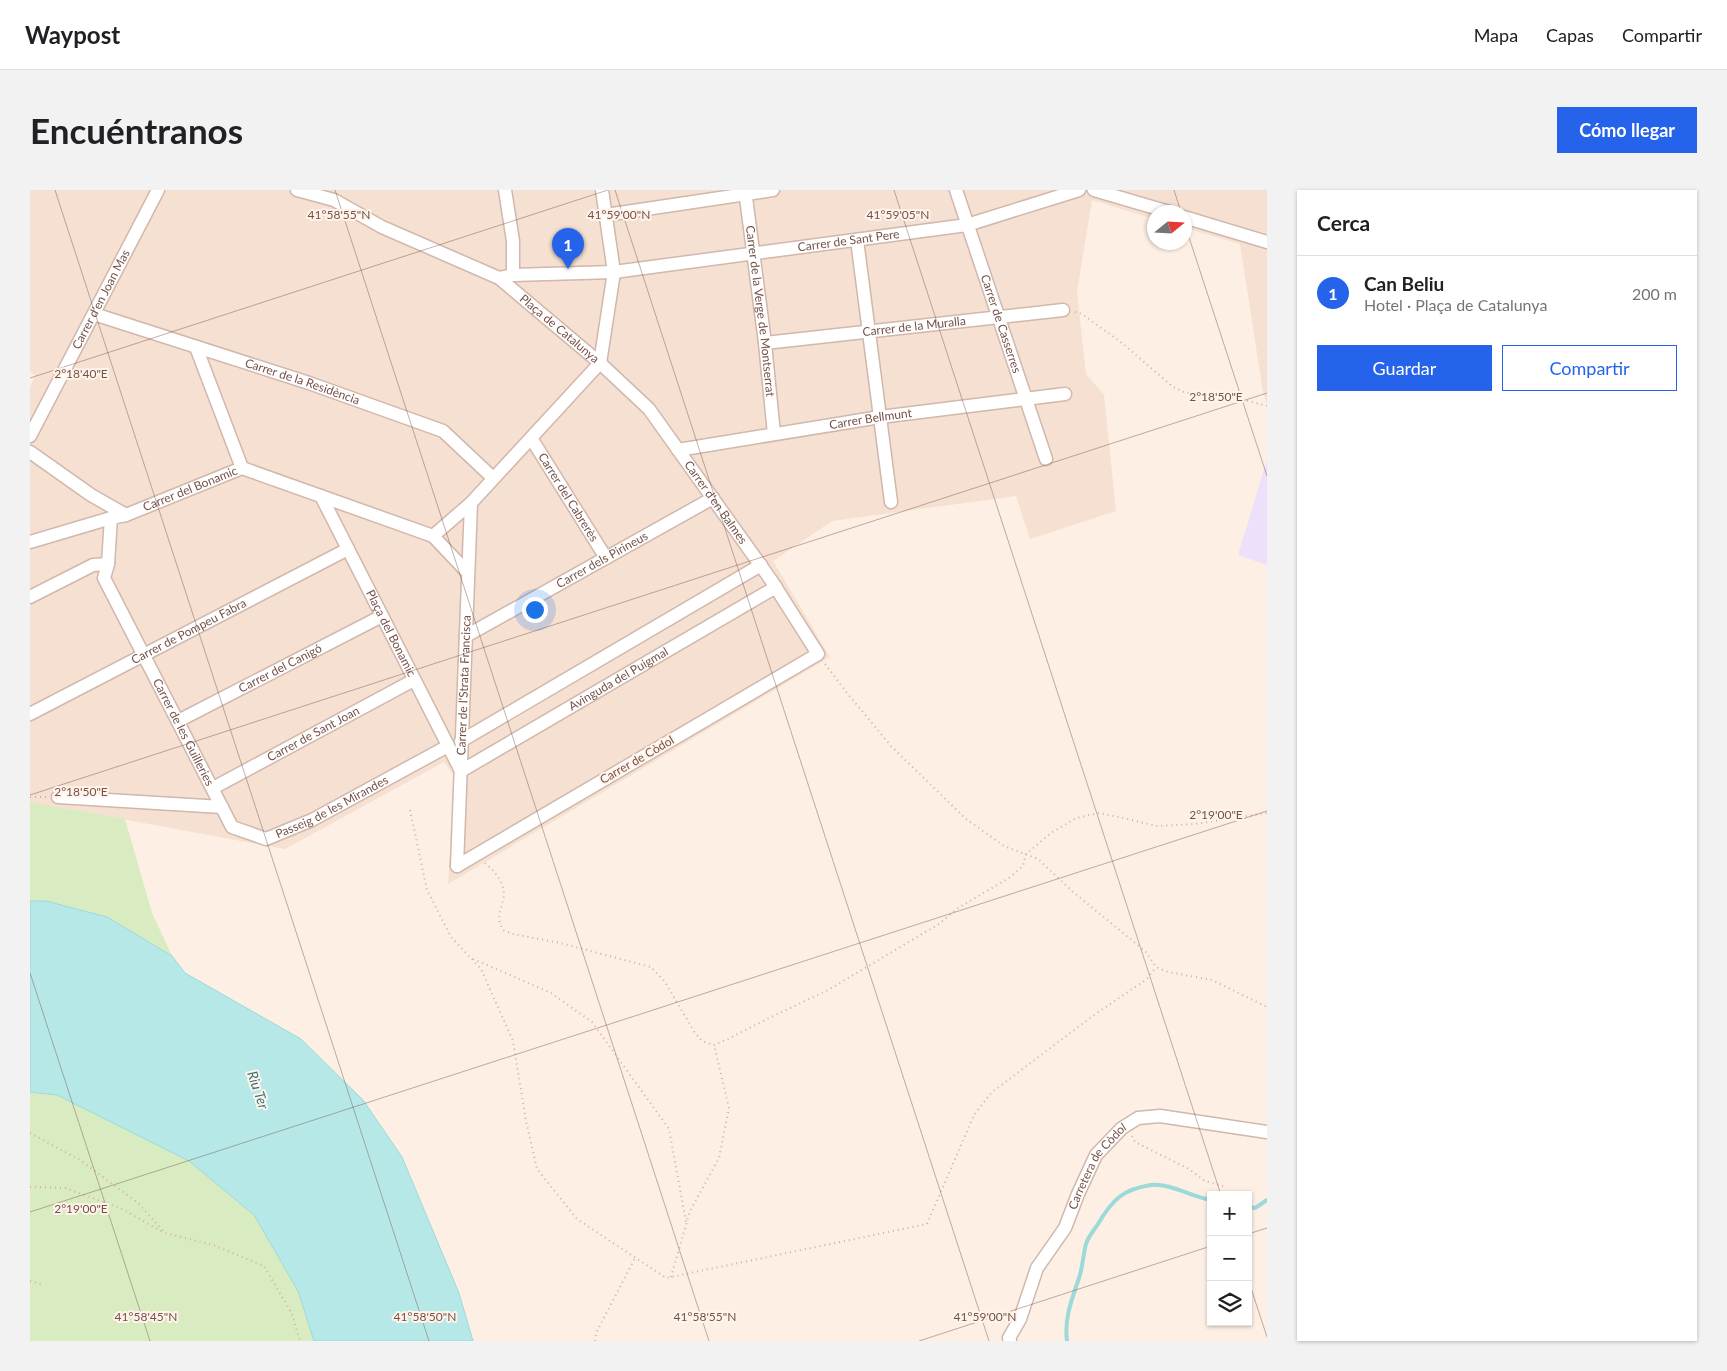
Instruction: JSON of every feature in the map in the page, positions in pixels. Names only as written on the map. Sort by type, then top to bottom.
[{"type":"street","name":"Carrer d'en Joan Mas","points":[[30,436],[158,190]]},
{"type":"street","points":[[296,190],[316,192],[382,227],[498,278]]},
{"type":"street","points":[[505,190],[513,241],[513,275]]},
{"type":"street","points":[[602,190],[614,272]]},
{"type":"street","points":[[606,215],[745,192],[773,190]]},
{"type":"street","name":"Carrer de Casserres","points":[[956,190],[1046,459]]},
{"type":"street","name":"Carrer de Sant Pere","points":[[614,272],[967,225],[1079,190]]},
{"type":"street","points":[[1094,190],[1147,206]]},
{"type":"street","name":"Carrer de la Verge de Montserrat","points":[[745,192],[765,343],[774,434]]},
{"type":"street","points":[[1192,219],[1267,242]]},
{"type":"street","points":[[857,240],[891,502]]},
{"type":"street","name":"Plaça de Catalunya","points":[[498,278],[513,275],[614,272],[600,363]]},
{"type":"street","name":"Plaça de Catalunya","points":[[498,278],[600,363]]},
{"type":"street","name":"Carrer de la Muralla","points":[[765,343],[1063,310]]},
{"type":"street","name":"Carrer de la Residència","points":[[94,314],[310,383],[443,431],[494,478]]},
{"type":"street","points":[[196,347],[242,468]]},
{"type":"street","points":[[433,536],[471,503],[600,363]]},
{"type":"street","name":"Carrer d'en Balmes","points":[[600,363],[649,410],[776,587],[818,654]]},
{"type":"street","name":"Carrer Bellmunt","points":[[678,450],[880,417],[1065,394]]},
{"type":"street","name":"Carrer del Cabrerès","points":[[531,438],[606,558]]},
{"type":"street","points":[[30,452],[91,496],[126,515]]},
{"type":"street","name":"Carrer del Bonamic","points":[[30,542],[126,515],[242,468],[433,536],[468,573]]},
{"type":"street","name":"Plaça del Bonamic","points":[[320,496],[461,771]]},
{"type":"street","name":"Carrer dels Pirineus","points":[[466,636],[713,498]]},
{"type":"street","name":"Carrer de l'Strata Francisca","points":[[457,866],[471,503]]},
{"type":"street","name":"Carrer de les Guilleries","points":[[111,518],[108,564],[104,578],[222,807]]},
{"type":"street","name":"Carrer de Pompeu Fabra","points":[[30,714],[348,549]]},
{"type":"street","points":[[30,597],[93,565],[108,564]]},
{"type":"street","name":"Avinguda del Puigmal","points":[[461,741],[760,565]]},
{"type":"street","name":"Avinguda del Puigmal","points":[[461,771],[776,587]]},
{"type":"street","name":"Carrer del Canigó","points":[[178,721],[382,616]]},
{"type":"street","name":"Carrer de Còdol","points":[[457,866],[818,654]]},
{"type":"street","name":"Carrer de Sant Joan","points":[[212,788],[414,680]]},
{"type":"street","name":"Passeig de les Mirandes","points":[[222,807],[232,827],[266,839],[312,820],[448,746]]},
{"type":"street","points":[[58,797],[222,807]]},
{"type":"street","name":"Carretera de Còdol","points":[[1010,1341],[1009,1338],[1020,1319],[1037,1268],[1065,1228],[1096,1155],[1126,1126],[1138,1118],[1160,1116],[1267,1132]]},
{"type":"path","points":[[1063,310],[1082,314],[1091,320],[1122,343],[1174,387],[1186,392],[1229,396],[1267,406]]},
{"type":"path","points":[[818,654],[846,693],[891,746],[966,819],[1004,846],[1038,860],[1072,891],[1146,952],[1156,967],[1168,972],[1212,980],[1267,1007]]},
{"type":"path","points":[[30,797],[58,797]]},
{"type":"path","points":[[410,810],[427,890],[451,937],[481,969],[514,1041],[526,1121],[538,1169],[577,1219],[666,1278],[927,1224],[974,1115],[991,1093],[1094,1015],[1147,979],[1156,967]]},
{"type":"path","points":[[475,856],[494,870],[503,886],[504,899],[498,921],[503,930],[650,967],[665,982],[698,1037],[702,1041],[714,1045],[728,1040],[828,990],[931,929],[958,908],[1009,878],[1023,866],[1026,854],[1051,833],[1076,818],[1099,813],[1156,826],[1195,824],[1267,813]]},
{"type":"path","points":[[471,958],[551,993],[592,1022],[669,1129],[686,1222]]},
{"type":"path","points":[[671,1277],[690,1211],[719,1158],[730,1108],[714,1045]]},
{"type":"path","points":[[1126,1126],[1135,1142],[1189,1169],[1206,1181],[1226,1187]]},
{"type":"path","points":[[30,1133],[80,1160],[138,1203],[165,1233]]},
{"type":"path","points":[[30,1187],[65,1188],[120,1208],[165,1233],[213,1244],[264,1266],[292,1314],[300,1341]]},
{"type":"path","points":[[595,1341],[596,1333],[635,1258]]},
{"type":"path","points":[[30,1281],[42,1284]]},
{"type":"shaded area","points":[[30,190],[1267,190],[1267,405],[1263,392],[1240,244],[1192,230],[1192,205],[1147,205],[1147,217],[1092,200],[1077,292],[1086,374],[1104,395],[1116,511],[1030,539],[1016,496],[832,521],[773,561],[830,657],[448,884],[455,777],[444,762],[285,849],[30,802],[30,388],[35,375],[30,372]]},
{"type":"shaded area","points":[[1267,460],[1267,565],[1238,555]]},
{"type":"green space","points":[[30,802],[125,819],[152,913],[172,956],[107,917],[46,901],[30,901]]},
{"type":"green space","points":[[30,1092],[57,1095],[189,1161],[254,1215],[298,1291],[314,1341],[30,1341]]},
{"type":"water","name":"Riu Ter","points":[[30,901],[46,901],[107,917],[172,956],[185,973],[301,1039],[363,1100],[402,1157],[459,1293],[473,1341],[314,1341],[298,1291],[254,1215],[189,1161],[57,1095],[30,1092]]},
{"type":"waterway","points":[[1067,1341],[1068,1316],[1086,1244],[1108,1208],[1119,1197],[1133,1189],[1151,1185],[1166,1186],[1207,1199]]},
{"type":"waterway","points":[[1252,1208],[1255,1208],[1267,1200]]},
{"type":"place","name":"Can Beliu","points":[[568,269]]}]
